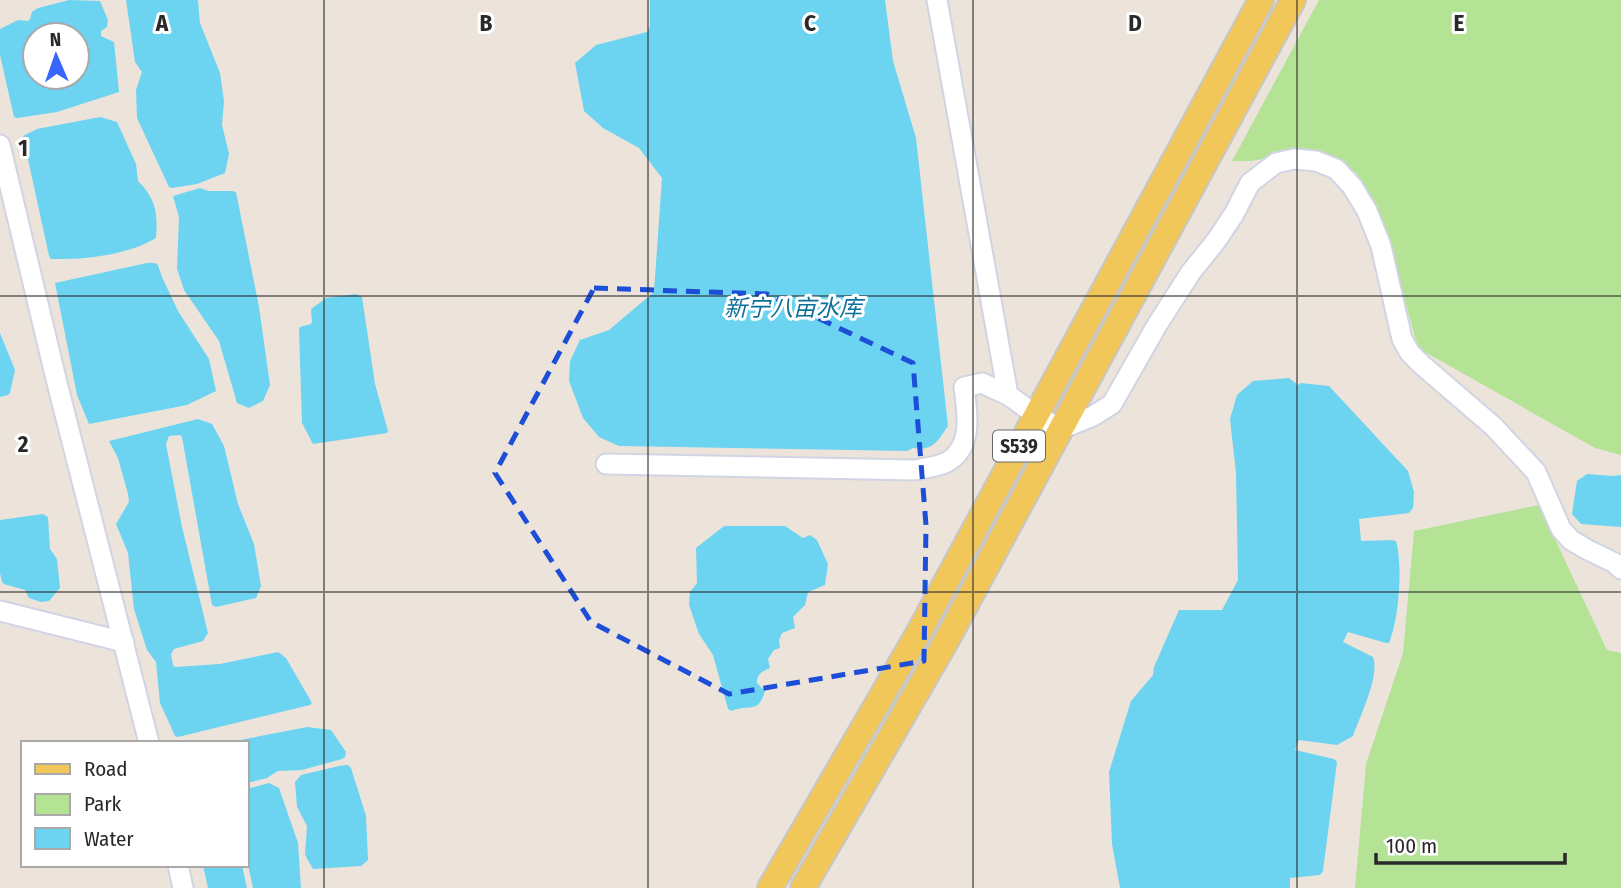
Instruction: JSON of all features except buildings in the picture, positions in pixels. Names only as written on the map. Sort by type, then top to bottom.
[{"type":"main road","name":"S539","points":[[771,888],[919,632],[1261,0]]},
{"type":"main road","name":"S539","points":[[803,888],[944,645],[1293,0]]},
{"type":"street","points":[[937,0],[1008,395]]},
{"type":"street","points":[[0,145],[57,383],[149,741]]},
{"type":"street","points":[[606,464],[914,470],[930,468],[947,462],[959,451],[968,425],[964,387],[982,383],[1008,395],[1061,429],[1093,416],[1112,404],[1157,325],[1191,272],[1234,214],[1250,183],[1276,163],[1294,159],[1316,161],[1336,169],[1352,186],[1367,211],[1381,246],[1402,339],[1410,353],[1493,426],[1536,472],[1561,529],[1571,540],[1615,563],[1621,569]]},
{"type":"street","points":[[0,611],[124,642]]},
{"type":"street","points":[[178,867],[183,888]]},
{"type":"highlighted area","points":[[594,288],[767,294],[913,363],[926,525],[924,661],[729,694],[591,622],[495,473]]},
{"type":"green space","points":[[1319,0],[1621,0],[1621,455],[1595,448],[1418,348],[1399,279],[1357,173],[1308,149],[1252,161],[1232,161]]},
{"type":"green space","points":[[1539,505],[1607,650],[1621,653],[1621,888],[1355,888],[1366,764],[1403,653],[1414,531]]},
{"type":"water","points":[[69,0],[100,1],[108,20],[101,36],[114,42],[119,92],[57,112],[14,117],[0,55],[0,29],[18,20],[28,21],[32,12]]},
{"type":"water","points":[[126,0],[198,1],[200,23],[220,73],[224,101],[222,125],[229,154],[225,173],[197,184],[169,187],[137,118],[136,90],[142,72],[135,62]]},
{"type":"water","name":"新宁八亩水库","points":[[650,0],[885,0],[893,61],[916,138],[948,426],[930,447],[907,451],[619,446],[599,437],[583,418],[569,381],[570,361],[580,340],[609,330],[654,292],[662,178],[639,148],[603,128],[584,111],[575,63],[596,45],[647,32],[650,27]]},
{"type":"water","points":[[100,117],[117,122],[136,164],[138,181],[149,194],[154,207],[156,238],[132,249],[105,255],[51,259],[23,136],[37,129]]},
{"type":"water","points":[[200,188],[236,192],[259,307],[270,385],[263,401],[249,408],[237,403],[219,341],[184,290],[177,269],[179,217],[173,196]]},
{"type":"water","points":[[147,263],[158,265],[178,311],[209,359],[216,391],[187,405],[89,424],[77,395],[55,283]]},
{"type":"water","points":[[356,294],[362,297],[375,384],[388,431],[313,444],[302,423],[299,330],[300,327],[311,324],[311,309],[326,298]]},
{"type":"water","points":[[0,333],[15,370],[10,393],[0,397]]},
{"type":"water","points":[[1289,378],[1298,385],[1329,386],[1408,471],[1414,492],[1413,508],[1409,513],[1359,519],[1361,541],[1396,541],[1399,578],[1395,620],[1389,643],[1348,632],[1343,642],[1373,657],[1374,665],[1372,685],[1353,736],[1337,745],[1299,740],[1295,750],[1337,762],[1323,871],[1320,875],[1290,878],[1290,888],[1120,888],[1112,844],[1109,772],[1131,701],[1153,675],[1179,610],[1222,610],[1238,580],[1236,473],[1230,419],[1237,395],[1253,381]]},
{"type":"water","points":[[198,419],[212,424],[224,446],[238,504],[254,544],[261,586],[256,598],[216,607],[212,605],[182,437],[169,436],[166,444],[182,527],[208,633],[203,641],[174,649],[171,654],[173,665],[220,664],[278,652],[286,658],[312,703],[178,737],[175,736],[160,703],[156,662],[147,650],[134,609],[128,553],[116,524],[129,502],[128,494],[118,458],[109,441]]},
{"type":"water","points":[[1587,474],[1621,475],[1621,527],[1581,524],[1572,514],[1577,481]]},
{"type":"water","points":[[43,514],[48,517],[50,549],[57,559],[60,588],[49,601],[41,602],[29,598],[25,590],[2,582],[0,520]]},
{"type":"water","points":[[724,526],[785,526],[803,538],[810,535],[817,540],[828,564],[825,585],[808,592],[805,605],[793,617],[795,628],[782,633],[780,648],[774,650],[768,659],[770,668],[758,677],[757,683],[765,691],[759,703],[732,711],[728,709],[713,655],[699,634],[689,605],[690,592],[697,583],[696,548]]},
{"type":"water","points":[[307,727],[331,730],[346,752],[342,759],[302,770],[278,771],[267,778],[248,783],[248,741],[235,741]]},
{"type":"water","points":[[348,765],[351,768],[366,816],[368,860],[361,866],[313,869],[305,855],[307,826],[297,807],[295,782],[301,775]]},
{"type":"water","points":[[269,783],[279,788],[298,843],[301,888],[253,888],[248,865],[248,789]]},
{"type":"water","points":[[203,867],[242,867],[247,888],[208,888]]}]
